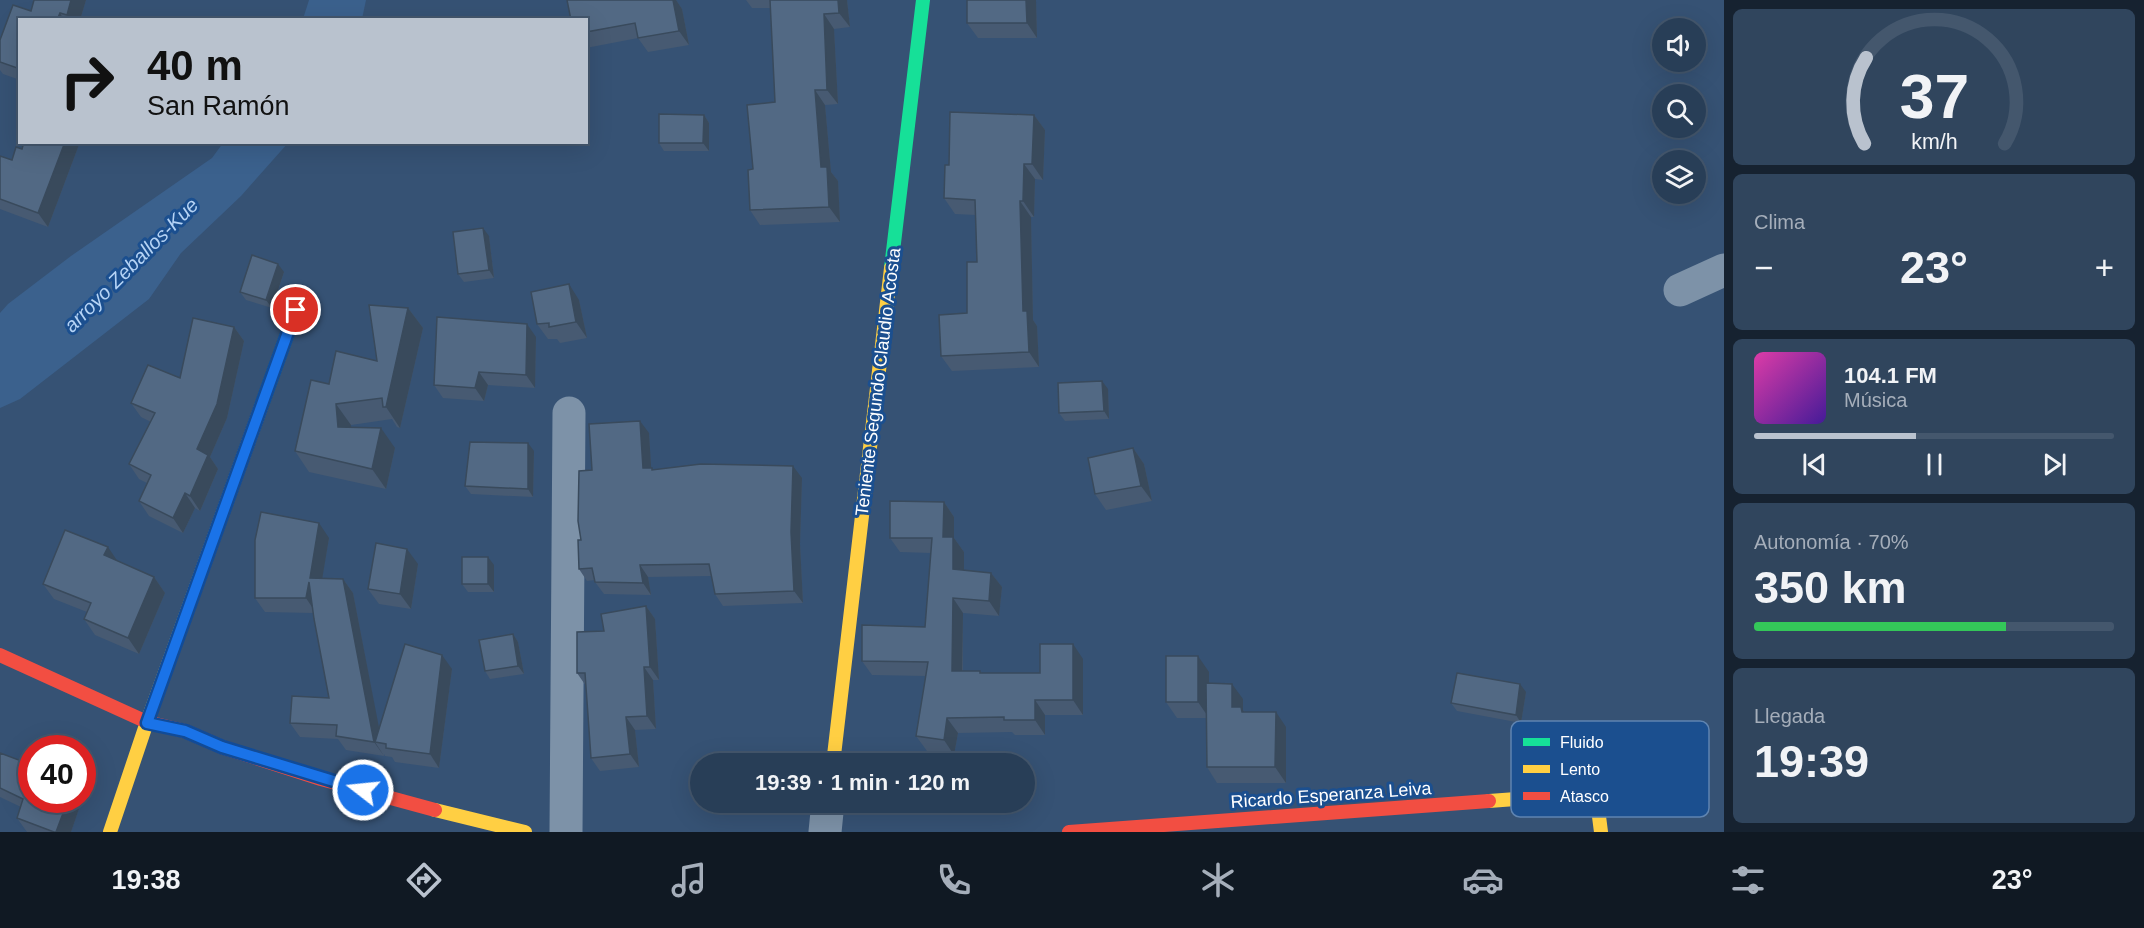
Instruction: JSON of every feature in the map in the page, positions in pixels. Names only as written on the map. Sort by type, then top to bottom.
[{"type":"street","name":"Teniente Segundo Claudio Acosta","points":[[834,753],[923,0]]},
{"type":"street","points":[[1680,290],[1724,270]]},
{"type":"street","points":[[110,832],[296,310]]},
{"type":"street","points":[[566,832],[569,413]]},
{"type":"street","points":[[0,655],[147,723],[185,731],[222,747],[332,782],[525,832]]},
{"type":"street","name":"Ricardo Esperanza Leiva","points":[[1069,832],[1511,799]]},
{"type":"street","points":[[825,832],[827,813]]},
{"type":"street","name":"Ricardo Esperanza Leiva","points":[[1599,817],[1601,832]]},
{"type":"water","points":[[309,0],[366,0],[362,18],[303,18]]},
{"type":"water","name":"arroyo Zeballos-Kue","points":[[222,144],[287,144],[241,196],[181,253],[149,299],[20,399],[0,408],[0,313],[8,304],[71,256],[212,158]]},
{"type":"building","points":[[34,0],[71,0],[67,15],[60,13],[58,18],[18,18],[18,68],[0,62],[0,40],[13,5],[31,11]]},
{"type":"building","points":[[567,0],[673,0],[679,31],[638,38],[635,23],[588,32],[588,18],[571,18]]},
{"type":"building","points":[[770,0],[838,0],[839,13],[824,14],[827,90],[815,90],[821,167],[827,167],[829,207],[750,210],[748,170],[753,169],[747,105],[775,102]]},
{"type":"building","points":[[967,0],[1026,0],[1027,23],[967,23]]},
{"type":"building","points":[[950,112],[1034,115],[1032,164],[1024,164],[1023,201],[1020,201],[1023,311],[1027,311],[1029,352],[941,356],[939,315],[967,313],[967,262],[977,262],[975,200],[944,198],[945,165],[949,165]]},
{"type":"building","points":[[659,114],[704,115],[703,143],[659,143]]},
{"type":"building","points":[[23,144],[64,144],[38,213],[0,199],[0,156],[12,160],[16,147],[22,149]]},
{"type":"building","points":[[483,228],[489,270],[458,274],[453,232]]},
{"type":"building","points":[[252,255],[278,264],[266,300],[240,292]]},
{"type":"building","points":[[569,284],[576,322],[549,327],[549,323],[537,324],[531,292]]},
{"type":"building","points":[[369,305],[408,308],[386,407],[383,407],[382,398],[336,404],[338,427],[381,428],[372,469],[295,451],[311,380],[329,384],[336,351],[377,361]]},
{"type":"building","points":[[437,317],[527,324],[526,375],[479,372],[475,388],[434,385]]},
{"type":"building","points":[[193,318],[234,327],[217,404],[197,449],[208,455],[190,496],[185,493],[173,518],[139,501],[151,475],[129,464],[155,413],[131,403],[148,365],[180,378]]},
{"type":"building","points":[[1102,381],[1104,411],[1059,413],[1058,383]]},
{"type":"building","points":[[640,421],[643,468],[652,468],[652,470],[701,464],[793,466],[791,532],[794,591],[715,594],[709,564],[640,565],[643,583],[595,582],[592,568],[579,569],[578,540],[581,540],[578,521],[579,471],[592,470],[589,424]]},
{"type":"building","points":[[470,442],[528,443],[528,489],[465,486]]},
{"type":"building","points":[[1133,448],[1141,486],[1095,494],[1088,458]]},
{"type":"building","points":[[890,501],[944,502],[943,537],[953,537],[953,569],[991,573],[989,601],[953,598],[952,671],[1040,673],[1040,644],[1073,644],[1073,700],[1035,700],[1035,720],[1004,720],[1004,717],[947,718],[944,740],[916,736],[928,662],[862,661],[862,625],[925,627],[932,538],[890,538]]},
{"type":"building","points":[[261,512],[319,523],[310,578],[343,579],[374,742],[336,736],[337,725],[290,723],[292,696],[329,698],[309,582],[306,598],[255,598],[255,540]]},
{"type":"building","points":[[65,530],[108,547],[104,555],[154,577],[128,638],[84,619],[91,603],[43,584]]},
{"type":"building","points":[[376,543],[407,549],[400,594],[368,589]]},
{"type":"building","points":[[462,557],[488,557],[488,584],[462,584]]},
{"type":"building","points":[[646,606],[650,667],[644,667],[647,716],[626,717],[630,754],[591,758],[585,673],[577,673],[577,632],[604,631],[601,614]]},
{"type":"building","points":[[513,634],[518,666],[485,671],[479,640]]},
{"type":"building","points":[[405,644],[442,655],[430,754],[386,748],[386,744],[375,742]]},
{"type":"building","points":[[1166,656],[1198,656],[1198,702],[1166,702]]},
{"type":"building","points":[[1457,673],[1520,684],[1516,715],[1451,703]]},
{"type":"building","points":[[1206,683],[1232,684],[1232,707],[1241,707],[1242,712],[1276,712],[1275,767],[1207,767]]},
{"type":"building","points":[[0,753],[18,760],[18,797],[0,788]]},
{"type":"building","points":[[19,813],[63,813],[56,832],[17,818]]},
{"type":"traffic: fast","points":[[891,268],[923,0]]},
{"type":"traffic: fast","points":[[261,407],[296,310]]},
{"type":"traffic: slow","points":[[834,753],[891,268]]},
{"type":"traffic: slow","points":[[110,832],[147,722],[261,407]]},
{"type":"traffic: slow","points":[[1489,801],[1511,799]]},
{"type":"traffic: slow","points":[[435,810],[525,832]]},
{"type":"traffic: slow","points":[[1599,817],[1601,832]]},
{"type":"traffic: jam","points":[[0,655],[147,722],[185,731],[222,747],[321,779],[435,810]]},
{"type":"traffic: jam","points":[[1069,832],[1489,801]]},
{"type":"route","points":[[296,310],[147,723],[185,731],[222,747],[363,790]]}]
